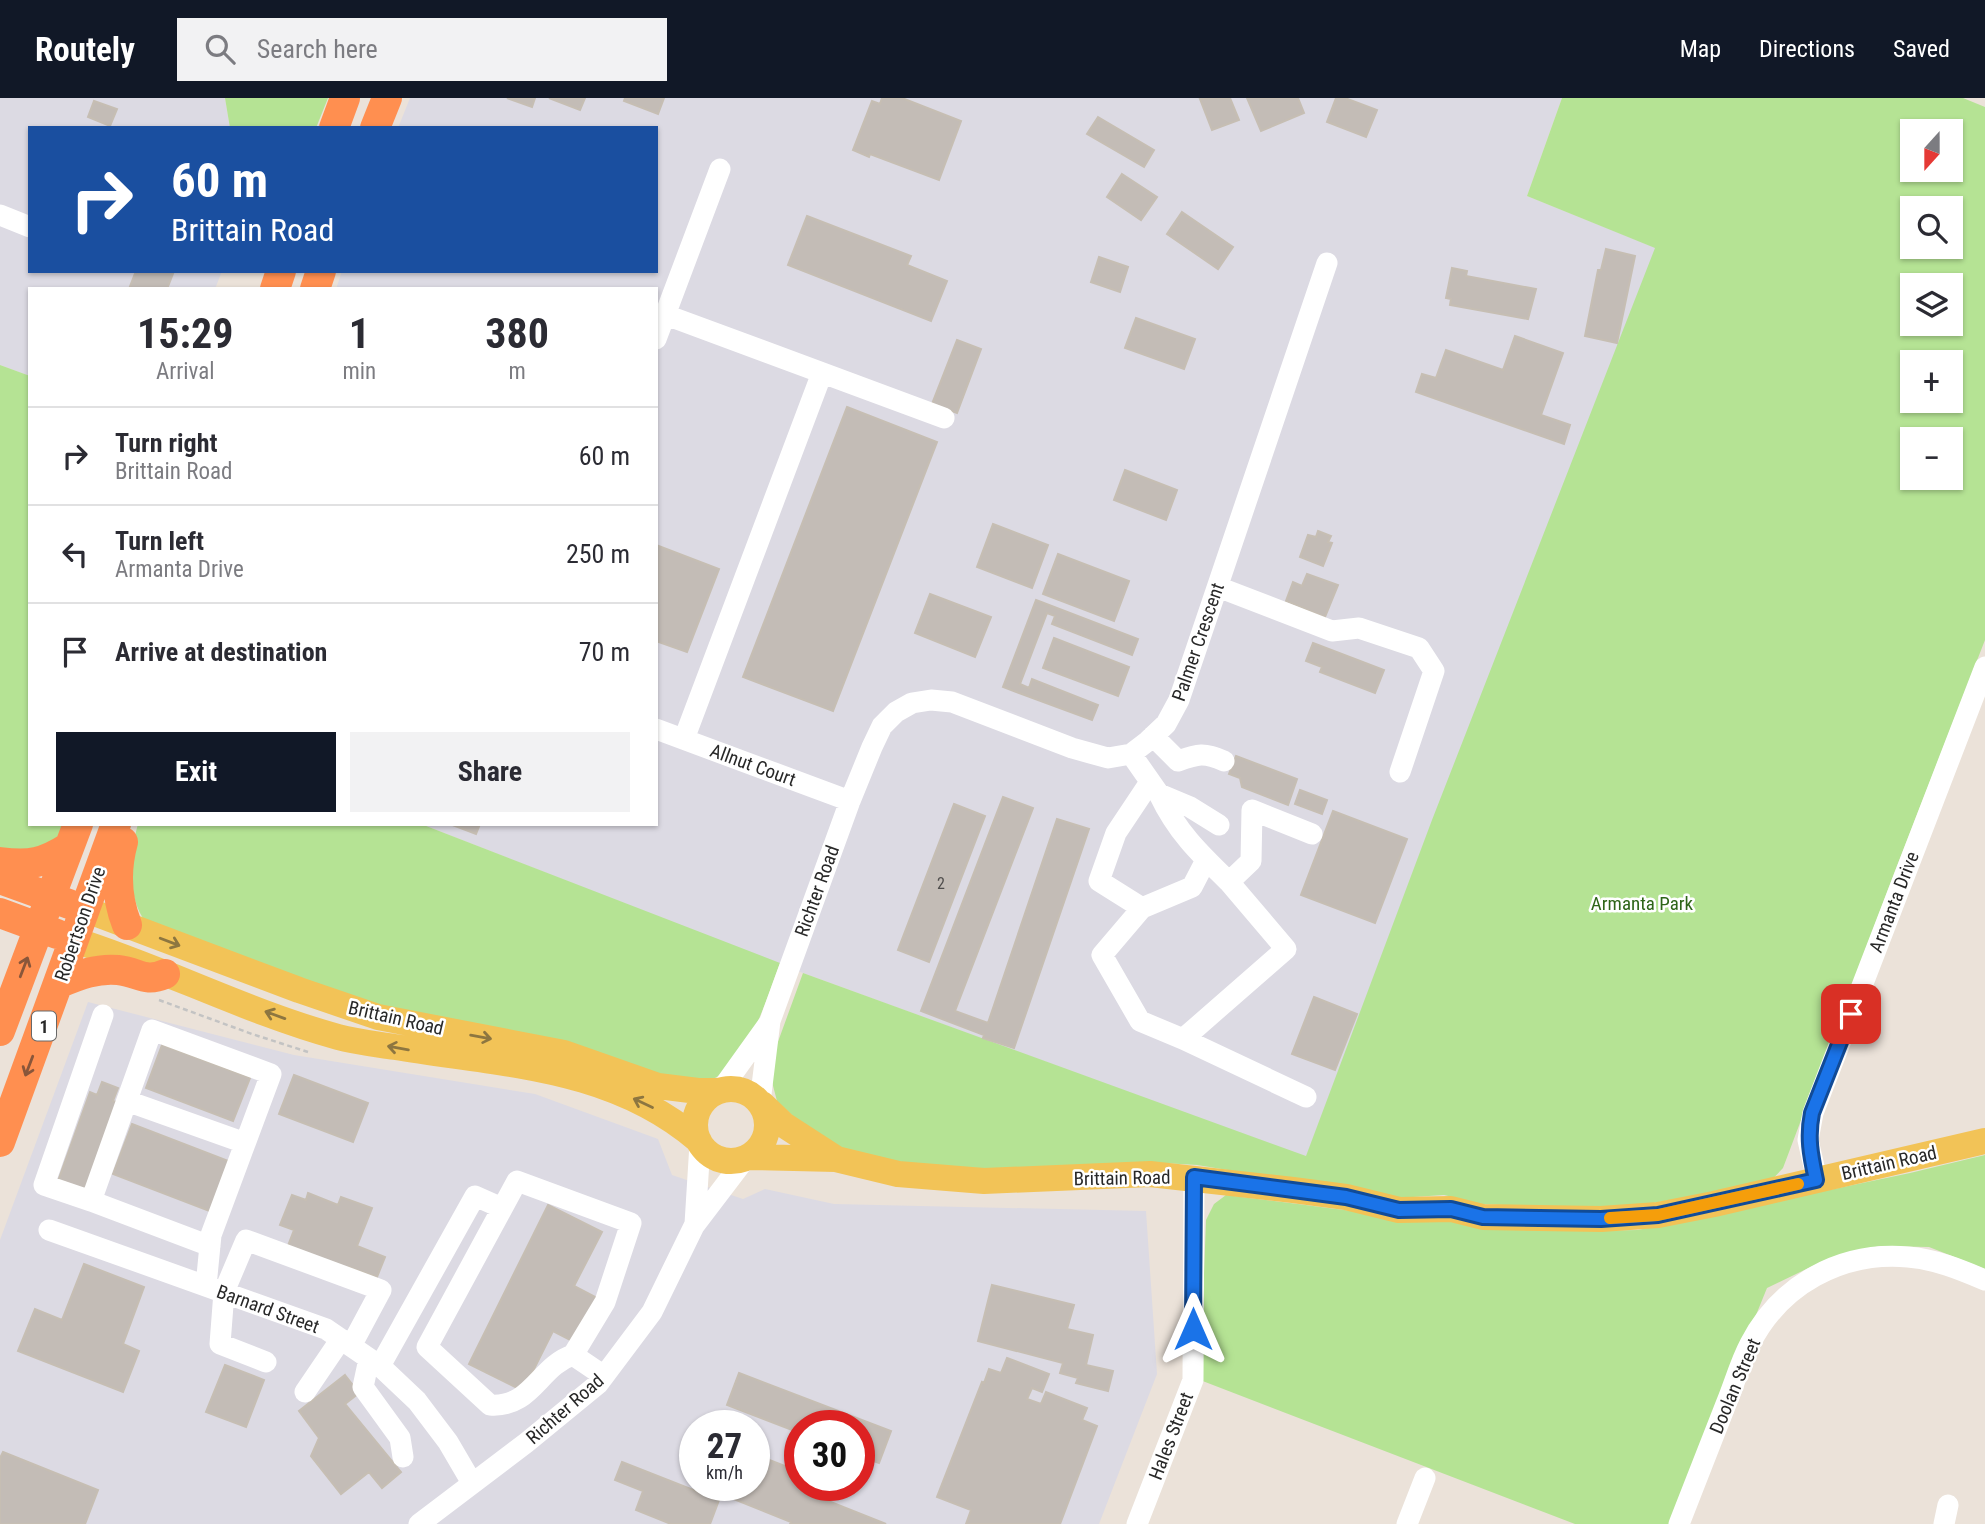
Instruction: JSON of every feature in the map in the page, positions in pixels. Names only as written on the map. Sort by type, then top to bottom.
[{"type":"highway","points":[[335,126],[345,98]]},
{"type":"highway","points":[[376,126],[387,98]]},
{"type":"highway","name":"Robertson Drive","points":[[0,1142],[115,826]]},
{"type":"highway","points":[[122,826],[124,836],[117,881],[121,911],[127,925]]},
{"type":"highway","points":[[0,862],[20,865],[50,860],[74,836]]},
{"type":"highway","name":"Robertson Drive","points":[[50,898],[74,836]]},
{"type":"highway","points":[[0,879],[84,909]]},
{"type":"highway","name":"1","points":[[0,1031],[50,898]]},
{"type":"highway","points":[[0,913],[74,940]]},
{"type":"highway","points":[[60,983],[92,971],[116,970],[152,980],[165,974]]},
{"type":"main road","name":"Brittain Road","points":[[84,909],[325,1000],[378,1017],[564,1054],[658,1086],[698,1091],[719,1090]]},
{"type":"main road","name":"Brittain Road","points":[[74,940],[339,1038],[447,1056],[525,1065],[576,1077],[655,1109],[700,1143]]},
{"type":"main road","points":[[719,1090],[742,1090],[761,1103],[767,1115],[765,1139],[759,1149],[747,1158],[725,1161],[715,1157],[700,1143],[695,1130],[695,1117],[700,1106],[719,1090]]},
{"type":"main road","name":"Brittain Road","points":[[761,1103],[784,1125],[836,1159]]},
{"type":"main road","name":"Brittain Road","points":[[747,1158],[836,1159],[898,1174],[984,1181],[1150,1174],[1194,1177],[1346,1197],[1399,1210],[1451,1209],[1483,1217],[1588,1219],[1658,1215],[1985,1141]]},
{"type":"street","points":[[658,334],[720,169]]},
{"type":"street","points":[[0,215],[28,226]]},
{"type":"street","name":"Palmer Crescent","points":[[1131,754],[1166,724],[1179,700],[1327,263]]},
{"type":"street","points":[[666,315],[944,418]]},
{"type":"street","points":[[684,740],[822,373]]},
{"type":"street","points":[[1218,587],[1332,631],[1359,628],[1419,648],[1434,671],[1400,772]]},
{"type":"street","name":"Armanta Drive","points":[[1816,1180],[1808,1140],[1812,1113],[1985,667]]},
{"type":"street","points":[[850,801],[882,726],[896,712],[912,703],[931,700],[952,702],[1072,748],[1108,758],[1131,754],[1155,788],[1172,821],[1286,949],[1183,1039]]},
{"type":"street","name":"Allnut Court","points":[[658,730],[850,801]]},
{"type":"street","points":[[1153,736],[1178,761],[1208,754],[1224,761]]},
{"type":"street","points":[[1155,788],[1219,825]]},
{"type":"street","points":[[1142,908],[1099,881],[1116,833],[1155,788]]},
{"type":"street","name":"Richter Road","points":[[761,1103],[770,1021],[850,801]]},
{"type":"street","points":[[1229,882],[1251,861],[1252,810],[1311,834]]},
{"type":"street","points":[[1206,860],[1192,887],[1142,908],[1102,955],[1140,1021],[1307,1097]]},
{"type":"street","points":[[103,1015],[44,1185],[210,1246]]},
{"type":"street","name":"Richter Road","points":[[719,1090],[770,1021]]},
{"type":"street","points":[[91,1201],[152,1030],[271,1074],[211,1235],[210,1246],[220,1344],[266,1362]]},
{"type":"street","points":[[127,1101],[245,1143]]},
{"type":"street","name":"Richter Road","points":[[694,1226],[700,1143]]},
{"type":"street","name":"Richter Road","points":[[419,1524],[526,1443],[598,1384],[652,1312],[694,1226],[747,1158]]},
{"type":"street","name":"Hales Street","points":[[1137,1524],[1193,1380],[1194,1177]]},
{"type":"street","points":[[517,1181],[631,1223],[605,1302],[573,1355],[560,1360],[528,1394],[502,1405],[489,1405],[427,1347],[458,1290],[517,1181]]},
{"type":"street","points":[[432,1421],[401,1448],[363,1387],[375,1362],[430,1276],[475,1196],[502,1208]]},
{"type":"street","name":"Barnard Street","points":[[49,1230],[326,1329],[375,1362],[417,1401],[448,1442],[472,1483]]},
{"type":"street","points":[[215,1289],[246,1240],[381,1290],[346,1343],[305,1392]]},
{"type":"street","name":"Doolan Street","points":[[1679,1524],[1750,1344],[1772,1310],[1798,1286],[1830,1267],[1865,1258],[1908,1257],[1950,1266],[1985,1280]]},
{"type":"street","points":[[430,1276],[458,1290]]},
{"type":"street","points":[[573,1355],[604,1376]]},
{"type":"street","points":[[1407,1524],[1425,1478]]},
{"type":"shaded area","points":[[0,98],[225,98],[230,126],[28,126],[28,273],[221,273],[216,287],[28,287],[28,375],[0,365]]},
{"type":"shaded area","points":[[410,98],[1562,98],[1527,196],[1656,248],[1306,1157],[803,973],[426,826],[658,826],[658,287],[337,287],[341,273],[658,273],[658,126],[399,126]]},
{"type":"shaded area","points":[[88,1002],[294,1055],[535,1094],[658,1139],[672,1175],[743,1199],[765,1189],[834,1204],[1146,1211],[1157,1374],[1099,1524],[0,1524],[0,1240]]},
{"type":"green space","points":[[225,98],[328,98],[317,126],[230,126]]},
{"type":"green space","name":"Armanta Park","points":[[1562,98],[1963,98],[1985,107],[1985,640],[1783,1168],[1768,1184],[1610,1210],[1481,1204],[1444,1195],[1398,1198],[1197,1165],[1146,1162],[1015,1171],[886,1161],[834,1146],[811,1133],[777,1101],[772,1082],[775,1050],[803,973],[1306,1156],[1432,820],[1655,248],[1527,196]]},
{"type":"green space","points":[[0,365],[28,375],[28,826],[63,826],[56,843],[0,855]]},
{"type":"green space","points":[[138,826],[426,826],[780,963],[763,1010],[738,1058],[715,1078],[687,1083],[385,1013],[147,924],[135,901],[131,876]]},
{"type":"green space","points":[[1985,1155],[1985,1269],[1929,1247],[1879,1246],[1823,1261],[1767,1288],[1671,1524],[1575,1524],[1200,1380],[1206,1220],[1214,1204],[1226,1195],[1483,1225],[1638,1230]]},
{"type":"building","points":[[507,98],[535,98],[532,107]]},
{"type":"building","points":[[549,98],[585,98],[580,110]]},
{"type":"building","points":[[625,98],[664,98],[658,114],[624,101]]},
{"type":"building","points":[[882,98],[902,98],[961,121],[939,180],[853,150],[872,101],[880,104]]},
{"type":"building","points":[[1230,98],[1239,120],[1212,130],[1200,99]]},
{"type":"building","points":[[1247,98],[1298,98],[1304,113],[1261,131]]},
{"type":"building","points":[[1336,98],[1345,98],[1377,110],[1366,137],[1327,122]]},
{"type":"building","points":[[94,101],[117,109],[110,126],[88,117]]},
{"type":"building","points":[[1098,117],[1154,150],[1144,167],[1087,134]]},
{"type":"building","points":[[1122,174],[1157,197],[1141,220],[1107,197]]},
{"type":"building","points":[[1182,212],[1233,247],[1218,269],[1167,234]]},
{"type":"building","points":[[807,216],[911,256],[907,265],[947,281],[931,321],[788,265]]},
{"type":"building","points":[[1606,249],[1635,256],[1617,343],[1585,336],[1598,270],[1601,270]]},
{"type":"building","points":[[1099,257],[1128,267],[1120,292],[1091,282]]},
{"type":"building","points":[[1452,268],[1467,271],[1466,276],[1536,289],[1528,319],[1450,305],[1451,299],[1446,298]]},
{"type":"building","points":[[135,273],[173,273],[168,287],[130,287]]},
{"type":"building","points":[[1136,318],[1195,339],[1184,369],[1125,348]]},
{"type":"building","points":[[1515,336],[1563,353],[1541,415],[1570,425],[1564,444],[1416,392],[1422,374],[1436,378],[1446,350],[1503,370]]},
{"type":"building","points":[[957,340],[981,349],[957,413],[932,404]]},
{"type":"building","points":[[847,407],[937,442],[833,711],[743,677]]},
{"type":"building","points":[[1125,470],[1177,490],[1166,520],[1114,500]]},
{"type":"building","points":[[993,524],[1048,545],[1032,588],[977,567]]},
{"type":"building","points":[[1318,531],[1331,536],[1328,542],[1332,543],[1323,566],[1300,557],[1308,535],[1316,537]]},
{"type":"building","points":[[658,546],[719,569],[687,652],[658,642]]},
{"type":"building","points":[[1058,554],[1129,581],[1114,621],[1043,594]]},
{"type":"building","points":[[1307,574],[1338,585],[1325,617],[1286,601],[1293,582],[1302,586]]},
{"type":"building","points":[[930,594],[991,617],[975,657],[915,633]]},
{"type":"building","points":[[1036,600],[1138,639],[1132,655],[1052,624],[1055,616],[1047,613],[1020,684],[1029,688],[1032,679],[1098,705],[1092,720],[1003,687]]},
{"type":"building","points":[[1054,638],[1129,667],[1118,696],[1043,668]]},
{"type":"building","points":[[1313,643],[1384,670],[1375,693],[1320,672],[1322,667],[1306,661]]},
{"type":"building","points":[[1236,756],[1297,779],[1288,805],[1242,787],[1240,778],[1229,774]]},
{"type":"building","points":[[1300,790],[1327,800],[1322,814],[1295,804]]},
{"type":"building","points":[[1003,797],[1033,808],[955,1011],[988,1023],[1057,819],[1089,829],[1014,1048],[983,1038],[984,1035],[921,1011]]},
{"type":"building","points":[[954,804],[985,816],[929,962],[898,950]]},
{"type":"building","points":[[1333,811],[1407,839],[1375,923],[1301,895]]},
{"type":"building","points":[[455,826],[479,826],[476,834]]},
{"type":"building","points":[[1314,997],[1357,1014],[1335,1070],[1292,1054]]},
{"type":"building","points":[[162,1045],[250,1078],[233,1121],[146,1088]]},
{"type":"building","points":[[294,1075],[368,1103],[353,1142],[279,1114]]},
{"type":"building","points":[[102,1082],[118,1088],[113,1101],[120,1103],[87,1195],[57,1184],[90,1092],[97,1095]]},
{"type":"building","points":[[132,1124],[231,1162],[212,1212],[113,1174]]},
{"type":"building","points":[[308,1193],[338,1205],[341,1197],[372,1208],[357,1246],[385,1257],[377,1277],[349,1267],[346,1275],[286,1251],[294,1230],[280,1225],[292,1195],[306,1200]]},
{"type":"building","points":[[548,1205],[602,1232],[574,1286],[597,1298],[574,1342],[553,1331],[523,1391],[469,1364]]},
{"type":"building","points":[[84,1264],[144,1287],[123,1344],[139,1351],[123,1392],[18,1351],[35,1309],[62,1320]]},
{"type":"building","points":[[992,1285],[1074,1305],[1067,1329],[1093,1335],[1086,1365],[1113,1371],[1108,1391],[1076,1383],[1078,1378],[1060,1373],[1063,1363],[978,1341]]},
{"type":"building","points":[[1007,1358],[1049,1374],[1042,1392],[1032,1388],[1027,1399],[1041,1404],[1046,1392],[1087,1408],[1082,1420],[1097,1426],[1060,1524],[966,1524],[971,1510],[937,1497],[982,1382],[984,1383],[989,1369],[1001,1373]]},
{"type":"building","points":[[225,1365],[264,1380],[246,1427],[206,1412]]},
{"type":"building","points":[[739,1373],[836,1410],[784,1410],[784,1427],[770,1421],[770,1410],[740,1410],[727,1405]]},
{"type":"building","points":[[345,1375],[359,1393],[345,1404],[401,1472],[382,1488],[369,1472],[341,1494],[311,1456],[319,1438],[299,1411]]},
{"type":"building","points":[[875,1425],[891,1431],[879,1463],[875,1462]]},
{"type":"building","points":[[3,1452],[98,1490],[85,1524],[0,1524],[0,1458]]},
{"type":"building","points":[[770,1460],[784,1466],[784,1501],[828,1501],[886,1524],[790,1524],[791,1522],[738,1501],[770,1501]]},
{"type":"building","points":[[622,1462],[679,1484],[679,1501],[719,1501],[710,1524],[671,1524],[636,1510],[643,1491],[615,1480]]},
{"type":"slow traffic","points":[[1610,1218],[1658,1215],[1798,1184]]},
{"type":"route","points":[[1193,1329],[1194,1177],[1346,1197],[1399,1210],[1451,1209],[1483,1217],[1601,1219],[1658,1215],[1816,1180],[1808,1140],[1812,1113],[1851,1014]]}]
